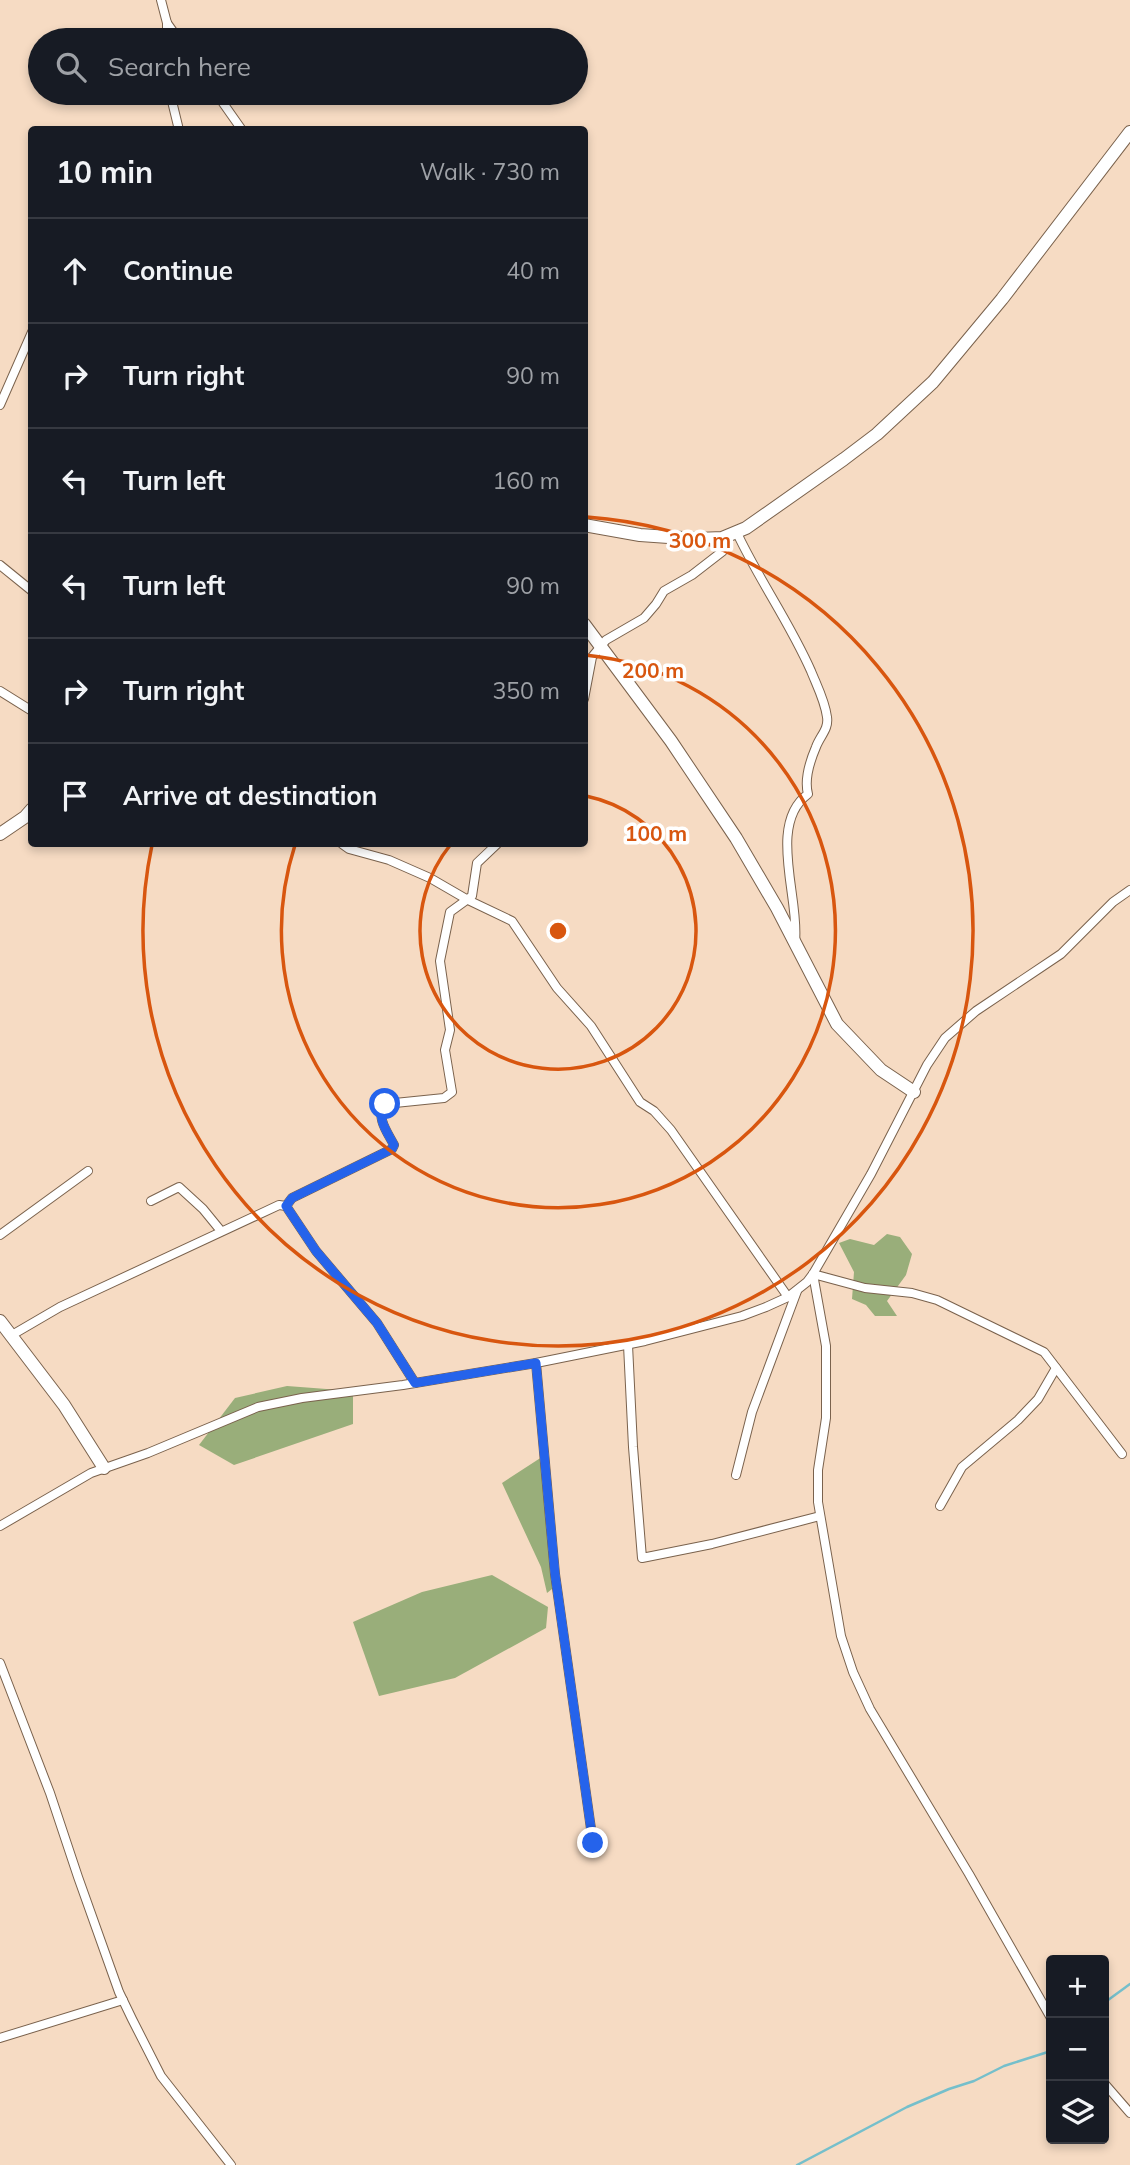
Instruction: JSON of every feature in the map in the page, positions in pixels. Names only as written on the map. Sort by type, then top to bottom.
[{"type":"street","points":[[161,0],[167,28]]},
{"type":"street","points":[[167,23],[171,28]]},
{"type":"street","points":[[173,105],[178,126]]},
{"type":"street","points":[[224,105],[239,126]]},
{"type":"street","points":[[588,526],[640,535],[722,538],[737,533],[877,435],[933,382],[1002,299],[1130,132]]},
{"type":"street","points":[[0,405],[28,341]]},
{"type":"street","points":[[737,533],[801,648],[818,686],[828,720],[808,773],[808,794],[795,808],[788,839],[795,944]]},
{"type":"street","points":[[588,680],[593,657],[600,646],[644,618],[664,591],[692,575],[723,551],[722,538]]},
{"type":"street","points":[[0,565],[28,588]]},
{"type":"street","points":[[588,630],[621,670],[736,838],[778,908],[837,1024],[881,1070],[914,1092]]},
{"type":"street","points":[[0,691],[28,708]]},
{"type":"street","points":[[0,834],[28,814]]},
{"type":"street","points":[[346,847],[388,860],[430,878],[512,921],[557,988],[591,1027],[640,1102],[654,1111],[671,1130],[788,1297]]},
{"type":"street","points":[[286,1206],[292,1198],[392,1149],[394,1145],[382,1120],[381,1109],[385,1104],[444,1098],[452,1092],[445,1050],[450,1030],[440,961],[450,912],[472,896],[477,863],[494,847]]},
{"type":"street","points":[[0,1526],[63,1487],[104,1468],[148,1453],[258,1407],[314,1396],[536,1363],[628,1345],[742,1316],[788,1297],[813,1274],[871,1174],[935,1052],[954,1030],[976,1011],[1061,954],[1130,890]]},
{"type":"street","points":[[0,1235],[88,1171]]},
{"type":"street","points":[[151,1201],[179,1187],[203,1209],[221,1231]]},
{"type":"street","points":[[12,1335],[60,1307],[279,1205],[286,1206],[316,1251],[377,1323],[415,1383]]},
{"type":"street","points":[[813,1274],[937,1300],[1044,1352],[1122,1454]]},
{"type":"street","points":[[813,1274],[826,1346],[826,1418],[818,1470],[820,1516],[841,1636],[853,1672],[870,1709],[1046,2009]]},
{"type":"street","points":[[736,1475],[752,1412],[798,1289]]},
{"type":"street","points":[[0,1321],[64,1405],[104,1468]]},
{"type":"street","points":[[628,1345],[634,1470],[642,1558],[712,1544],[820,1516]]},
{"type":"street","points":[[536,1363],[555,1574],[593,1843]]},
{"type":"street","points":[[940,1506],[962,1466],[1018,1420],[1038,1399],[1056,1368]]},
{"type":"street","points":[[0,1663],[50,1793],[123,2000],[161,2076],[231,2165]]},
{"type":"street","points":[[0,2038],[123,2000]]},
{"type":"street","points":[[1109,2088],[1130,2113]]},
{"type":"green space","points":[[887,1234],[900,1237],[912,1254],[906,1275],[887,1301],[897,1316],[875,1316],[866,1305],[852,1299],[854,1272],[839,1243],[850,1239],[874,1245]]},
{"type":"green space","points":[[287,1386],[353,1391],[353,1424],[234,1465],[199,1445],[235,1398]]},
{"type":"green space","points":[[545,1455],[557,1585],[547,1593],[541,1567],[502,1483]]},
{"type":"green space","points":[[492,1575],[548,1607],[546,1628],[455,1678],[379,1696],[353,1622],[422,1592]]},
{"type":"waterway","points":[[1109,1999],[1130,1984]]},
{"type":"waterway","points":[[797,2165],[907,2107],[974,2081],[1004,2066],[1046,2053]]},
{"type":"route","points":[[385,1104],[381,1109],[382,1120],[394,1145],[392,1149],[292,1198],[286,1206],[316,1251],[377,1323],[415,1383],[536,1363],[555,1574],[593,1843]]}]
